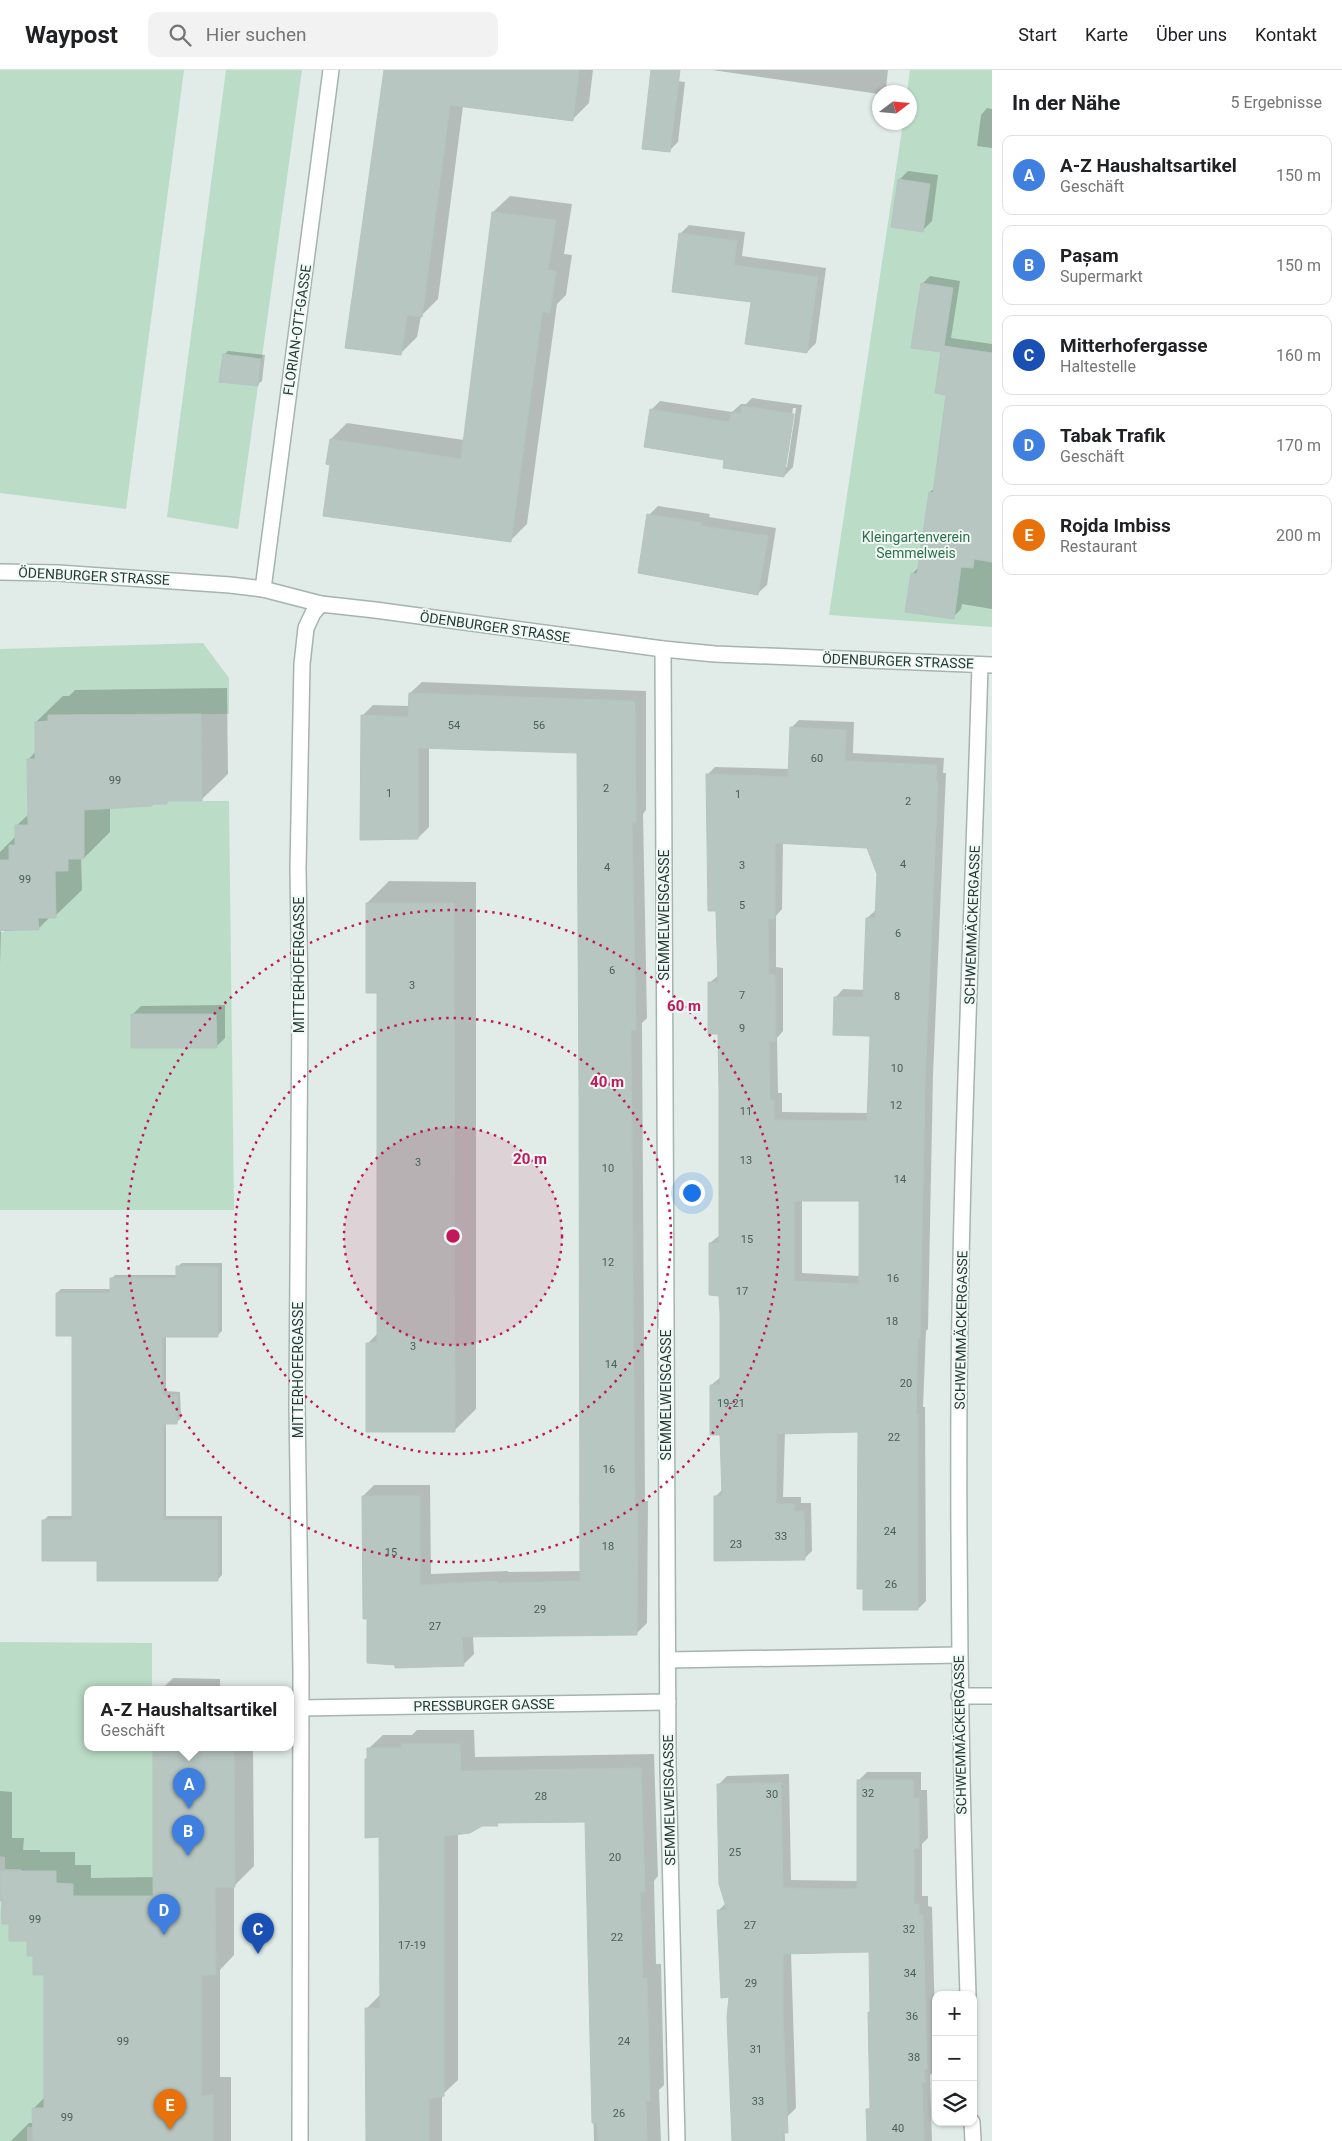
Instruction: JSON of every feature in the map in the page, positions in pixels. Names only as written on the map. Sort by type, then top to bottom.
[{"type":"street","name":"FLORIAN-OTT-GASSE","points":[[263,590],[331,70]]},
{"type":"street","name":"ÖDENBURGER STRASSE","points":[[0,572],[58,573],[230,585],[263,590],[321,604],[663,649],[715,654],[986,665]]},
{"type":"street","name":"MITTERHOFERGASSE","points":[[300,2141],[300,1708],[297,1396],[300,1012],[298,868],[302,664],[306,628],[313,613],[321,604]]},
{"type":"street","name":"SEMMELWEISGASSE","points":[[663,649],[668,1767],[677,2141]]},
{"type":"street","name":"SCHWEMMÄCKERGASSE","points":[[968,1991],[959,1696],[959,1391],[965,1126],[986,665]]},
{"type":"street","points":[[668,1660],[959,1655]]},
{"type":"street","points":[[959,1696],[992,1696]]},
{"type":"street","name":"PRESSBURGER GASSE","points":[[300,1708],[668,1702]]},
{"type":"street","points":[[972,2126],[973,2141]]},
{"type":"green space","points":[[0,70],[184,70],[126,509],[0,493]]},
{"type":"green space","points":[[226,70],[302,70],[238,529],[167,517]]},
{"type":"green space","name":"Kleingartenverein Semmelweis","points":[[910,70],[992,70],[992,627],[829,615],[902,130],[917,130],[917,85],[908,85]]},
{"type":"green space","points":[[203,643],[229,678],[229,714],[48,715],[48,721],[35,722],[35,759],[27,760],[27,811],[35,825],[15,845],[9,846],[9,860],[0,860],[0,649]]},
{"type":"green space","points":[[70,800],[102,809],[152,806],[152,804],[167,804],[167,801],[229,801],[234,1210],[0,1210],[0,932],[4,932],[4,930],[39,930],[38,918],[56,917],[55,887],[51,871],[68,871],[68,859],[84,859],[84,826]]},
{"type":"green space","points":[[0,1642],[152,1643],[152,1686],[84,1686],[84,1751],[153,1751],[153,1896],[102,1896],[72,1914],[72,1884],[56,1883],[56,1871],[5,1869],[5,1857],[0,1856]]},
{"type":"green space","points":[[0,1902],[2,1924],[9,1924],[9,1941],[27,1941],[27,1956],[33,1956],[33,1975],[52,1975],[44,2008],[44,2074],[53,2108],[32,2108],[33,2127],[27,2127],[27,2141],[0,2141]]},
{"type":"building","points":[[384,70],[579,70],[573,121],[450,105],[422,317],[407,315],[401,355],[345,348]]},
{"type":"building","points":[[651,70],[680,70],[670,152],[642,149]]},
{"type":"building","points":[[898,179],[930,184],[923,232],[891,227]]},
{"type":"building","points":[[492,212],[556,220],[548,270],[556,271],[550,313],[542,312],[511,542],[323,516],[330,465],[326,464],[330,439],[461,459]]},
{"type":"building","points":[[679,233],[737,241],[734,265],[818,277],[807,353],[745,344],[751,302],[672,292]]},
{"type":"building","points":[[921,283],[953,288],[944,346],[992,353],[992,562],[974,559],[973,568],[961,567],[954,619],[905,612],[911,573],[917,574],[929,492],[933,493],[946,395],[935,393],[941,352],[911,348]]},
{"type":"building","points":[[223,354],[261,359],[258,386],[219,382]]},
{"type":"building","points":[[742,406],[794,414],[784,477],[723,468],[724,460],[644,447],[650,409],[729,422],[731,412],[741,414]]},
{"type":"building","points":[[647,514],[702,523],[701,526],[768,536],[758,595],[638,573]]},
{"type":"building","points":[[409,693],[635,701],[636,823],[632,823],[636,1030],[631,1030],[635,1511],[638,1511],[637,1635],[462,1637],[464,1666],[395,1668],[395,1665],[367,1663],[367,1619],[363,1619],[362,1496],[420,1496],[420,1585],[498,1581],[498,1583],[580,1581],[577,753],[418,748],[418,839],[360,840],[361,715],[408,717]]},
{"type":"building","points":[[201,714],[202,801],[167,801],[167,804],[152,804],[152,806],[84,810],[84,859],[68,859],[68,871],[55,871],[56,918],[38,918],[39,930],[0,930],[0,860],[9,860],[9,845],[15,845],[15,825],[28,825],[27,759],[35,759],[35,722],[48,721],[48,715]]},
{"type":"building","points":[[790,727],[846,730],[845,761],[937,765],[936,781],[938,781],[925,1084],[920,1338],[918,1338],[916,1415],[918,1415],[918,1610],[863,1610],[863,1589],[857,1589],[858,1432],[777,1434],[776,1504],[794,1504],[794,1511],[804,1511],[805,1560],[714,1561],[714,1496],[722,1496],[720,1435],[710,1435],[710,1385],[720,1385],[720,1314],[719,1296],[709,1295],[709,1243],[719,1243],[719,1092],[718,1034],[708,1034],[708,982],[718,983],[716,911],[708,911],[706,774],[788,777]],"holes":[[[775,843],[867,848],[877,874],[875,918],[866,918],[863,997],[834,997],[833,1035],[870,1036],[867,1121],[774,1120],[774,1100],[770,1100],[769,1041],[776,1041],[775,975],[769,975],[768,919],[775,919]],[[794,1201],[859,1201],[859,1284],[794,1281]]]},
{"type":"building","points":[[366,903],[454,903],[455,1432],[366,1432],[366,1343],[377,1343],[377,993],[366,993]]},
{"type":"building","points":[[131,1014],[216,1014],[217,1048],[131,1048]]},
{"type":"building","points":[[176,1266],[218,1267],[218,1337],[162,1337],[163,1395],[177,1395],[177,1424],[163,1424],[163,1520],[218,1520],[218,1581],[97,1581],[97,1561],[42,1561],[42,1520],[72,1520],[72,1336],[56,1336],[56,1293],[110,1293],[110,1278],[176,1278]]},
{"type":"building","points":[[401,1744],[460,1744],[461,1771],[641,1768],[645,1892],[640,1892],[643,1978],[647,1978],[650,2101],[646,2101],[647,2141],[598,2141],[597,2123],[592,2123],[585,1822],[497,1823],[498,1826],[482,1826],[470,1833],[444,1836],[444,2096],[429,2099],[429,2141],[366,2141],[365,2008],[380,2008],[379,1837],[365,1838],[365,1759],[367,1759],[367,1748],[402,1748]]},
{"type":"building","points":[[153,1751],[234,1751],[235,1887],[215,1887],[216,1975],[201,1975],[201,2096],[213,2095],[213,2141],[33,2141],[32,2108],[44,2108],[44,1975],[33,1975],[33,1956],[27,1956],[27,1941],[9,1941],[9,1924],[2,1924],[0,1871],[56,1871],[56,1883],[73,1884],[73,1896],[153,1896]]},
{"type":"building","points":[[857,1780],[913,1780],[913,1798],[919,1798],[919,1848],[914,1848],[914,1904],[919,1904],[919,1915],[923,1915],[927,2069],[924,2069],[925,2082],[922,2082],[924,2141],[867,2141],[866,2109],[870,2109],[869,1952],[783,1954],[783,2015],[788,2133],[783,2133],[783,2141],[732,2141],[727,2017],[729,1997],[721,1998],[717,1910],[727,1910],[719,1884],[717,1784],[781,1783],[783,1888],[857,1889]]},
{"type":"place","name":"A-Z Haushaltsartikel","points":[[189,1809]]},
{"type":"place","name":"Pașam","points":[[188,1856]]},
{"type":"place","name":"Tabak Trafik","points":[[164,1935]]},
{"type":"place","name":"Mitterhofergasse","points":[[258,1954]]},
{"type":"place","name":"Rojda Imbiss","points":[[170,2130]]}]
